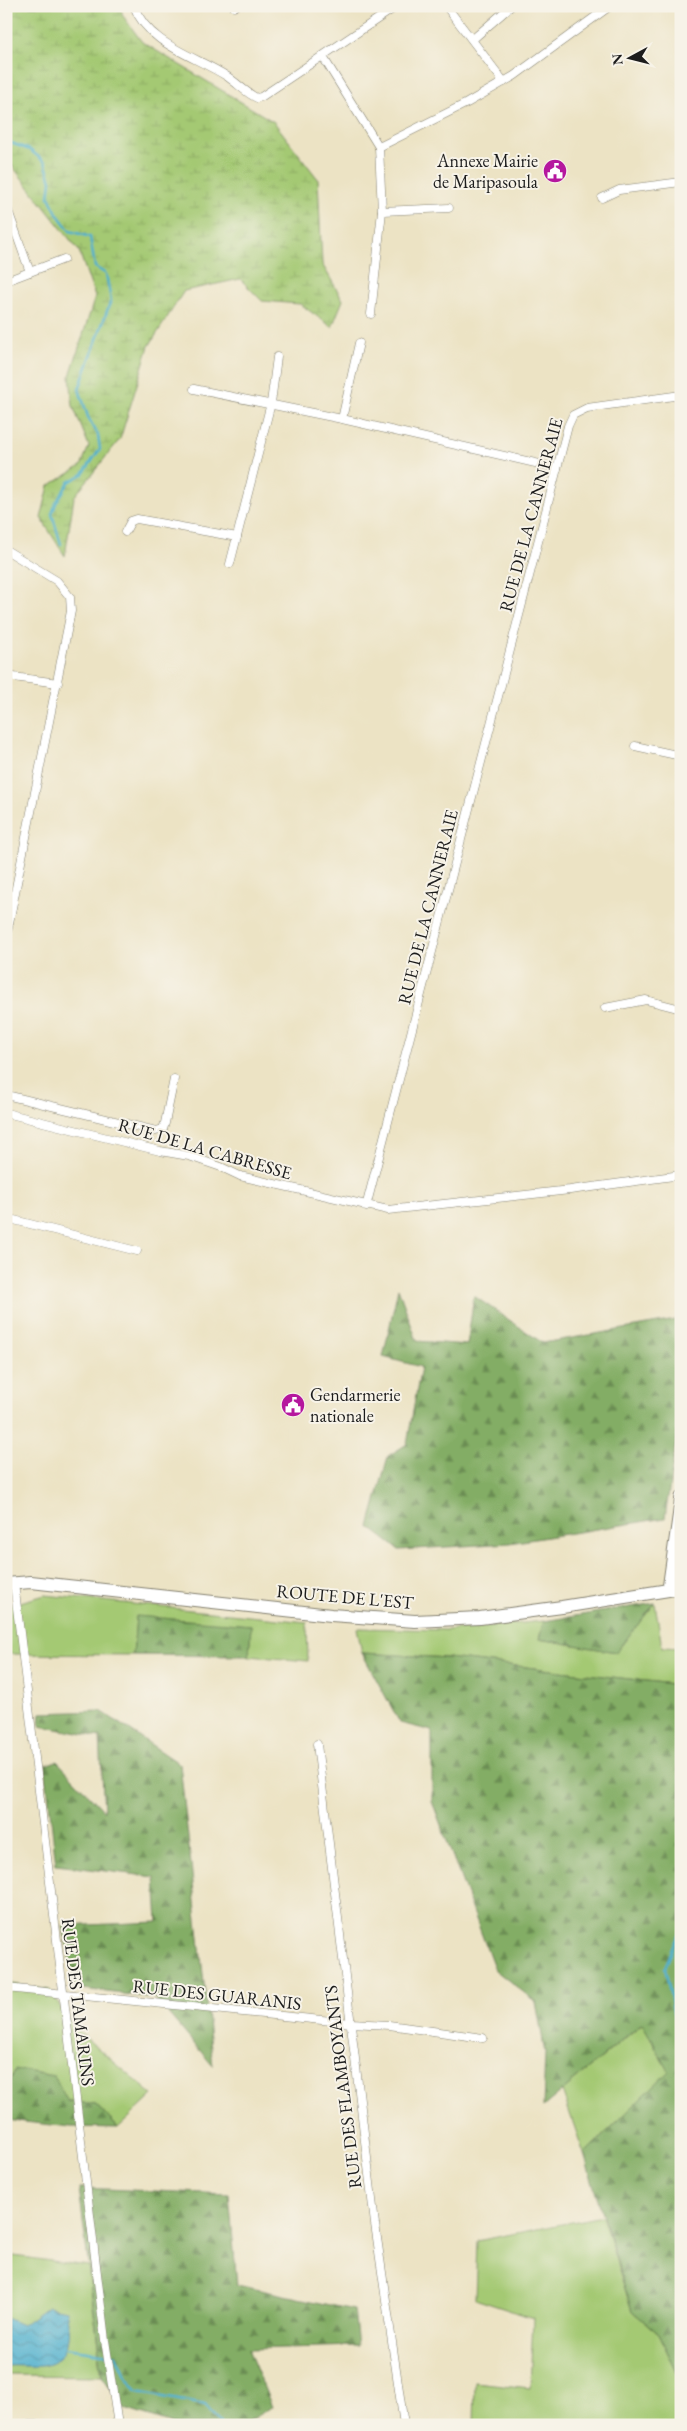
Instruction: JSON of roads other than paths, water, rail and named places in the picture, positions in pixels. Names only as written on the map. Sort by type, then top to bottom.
[{"type":"main road","name":"ROUTE DE L'EST","points":[[10,1584],[30,1582],[332,1615],[415,1622],[480,1618],[553,1609],[674,1588]]},
{"type":"street","points":[[134,6],[139,20],[154,36],[229,78],[257,98],[323,57],[396,6]]},
{"type":"street","points":[[446,6],[504,82]]},
{"type":"street","points":[[473,39],[511,6]]},
{"type":"street","points":[[379,147],[467,103],[504,82],[610,6]]},
{"type":"street","points":[[323,57],[379,147],[382,211],[371,314]]},
{"type":"street","points":[[602,198],[620,190],[681,182]]},
{"type":"street","points":[[6,205],[30,272]]},
{"type":"street","points":[[382,211],[449,208]]},
{"type":"street","points":[[6,281],[64,259]]},
{"type":"street","points":[[342,419],[359,343]]},
{"type":"street","points":[[230,564],[271,404],[277,356]]},
{"type":"street","points":[[194,389],[342,419],[557,468]]},
{"type":"street","name":"RUE DE LA CANNERAIE","points":[[366,1207],[568,426],[573,415],[587,408],[681,394]]},
{"type":"street","points":[[125,532],[132,521],[138,519],[237,537]]},
{"type":"street","points":[[6,550],[57,581],[70,597],[71,611],[6,938]]},
{"type":"street","points":[[6,676],[58,683]]},
{"type":"street","points":[[635,746],[681,756]]},
{"type":"street","points":[[605,1008],[646,1000],[681,1009]]},
{"type":"street","points":[[6,1095],[156,1131],[163,1129],[174,1079]]},
{"type":"street","name":"RUE DE LA CABRESSE","points":[[6,1113],[160,1151],[189,1156],[240,1176],[366,1207]]},
{"type":"street","points":[[366,1207],[403,1210],[681,1175]]},
{"type":"street","points":[[6,1218],[137,1251]]},
{"type":"street","points":[[674,1588],[681,1497]]},
{"type":"street","name":"RUE DES TAMARINS","points":[[10,1584],[106,2346],[118,2425]]},
{"type":"street","name":"RUE DES FLAMBOYANTS","points":[[317,1744],[375,2224],[404,2425]]},
{"type":"street","name":"RUE DES GUARANIS","points":[[6,1988],[351,2024],[389,2025],[483,2038]]},
{"type":"street","points":[[30,2425],[52,2425]]},
{"type":"water","points":[[48,2306],[66,2310],[68,2337],[64,2352],[52,2363],[42,2366],[6,2366],[6,2318],[22,2325]]},
{"type":"waterway","points":[[6,141],[30,150],[45,162],[51,181],[49,197],[58,215],[70,231],[90,237],[95,267],[106,274],[111,300],[79,389],[88,417],[98,435],[100,449],[83,474],[69,482],[56,503],[52,514],[61,544]]},
{"type":"waterway","points":[[681,1930],[665,1967],[681,2050]]},
{"type":"waterway","points":[[681,2155],[675,2207],[681,2218]]},
{"type":"waterway","points":[[66,2348],[116,2355],[125,2375],[137,2392],[205,2405],[221,2425]]},
{"type":"place","name":"Annexe Mairie de Maripasoula","points":[[555,171]]},
{"type":"place","name":"Gendarmerie nationale","points":[[293,1405]]}]
